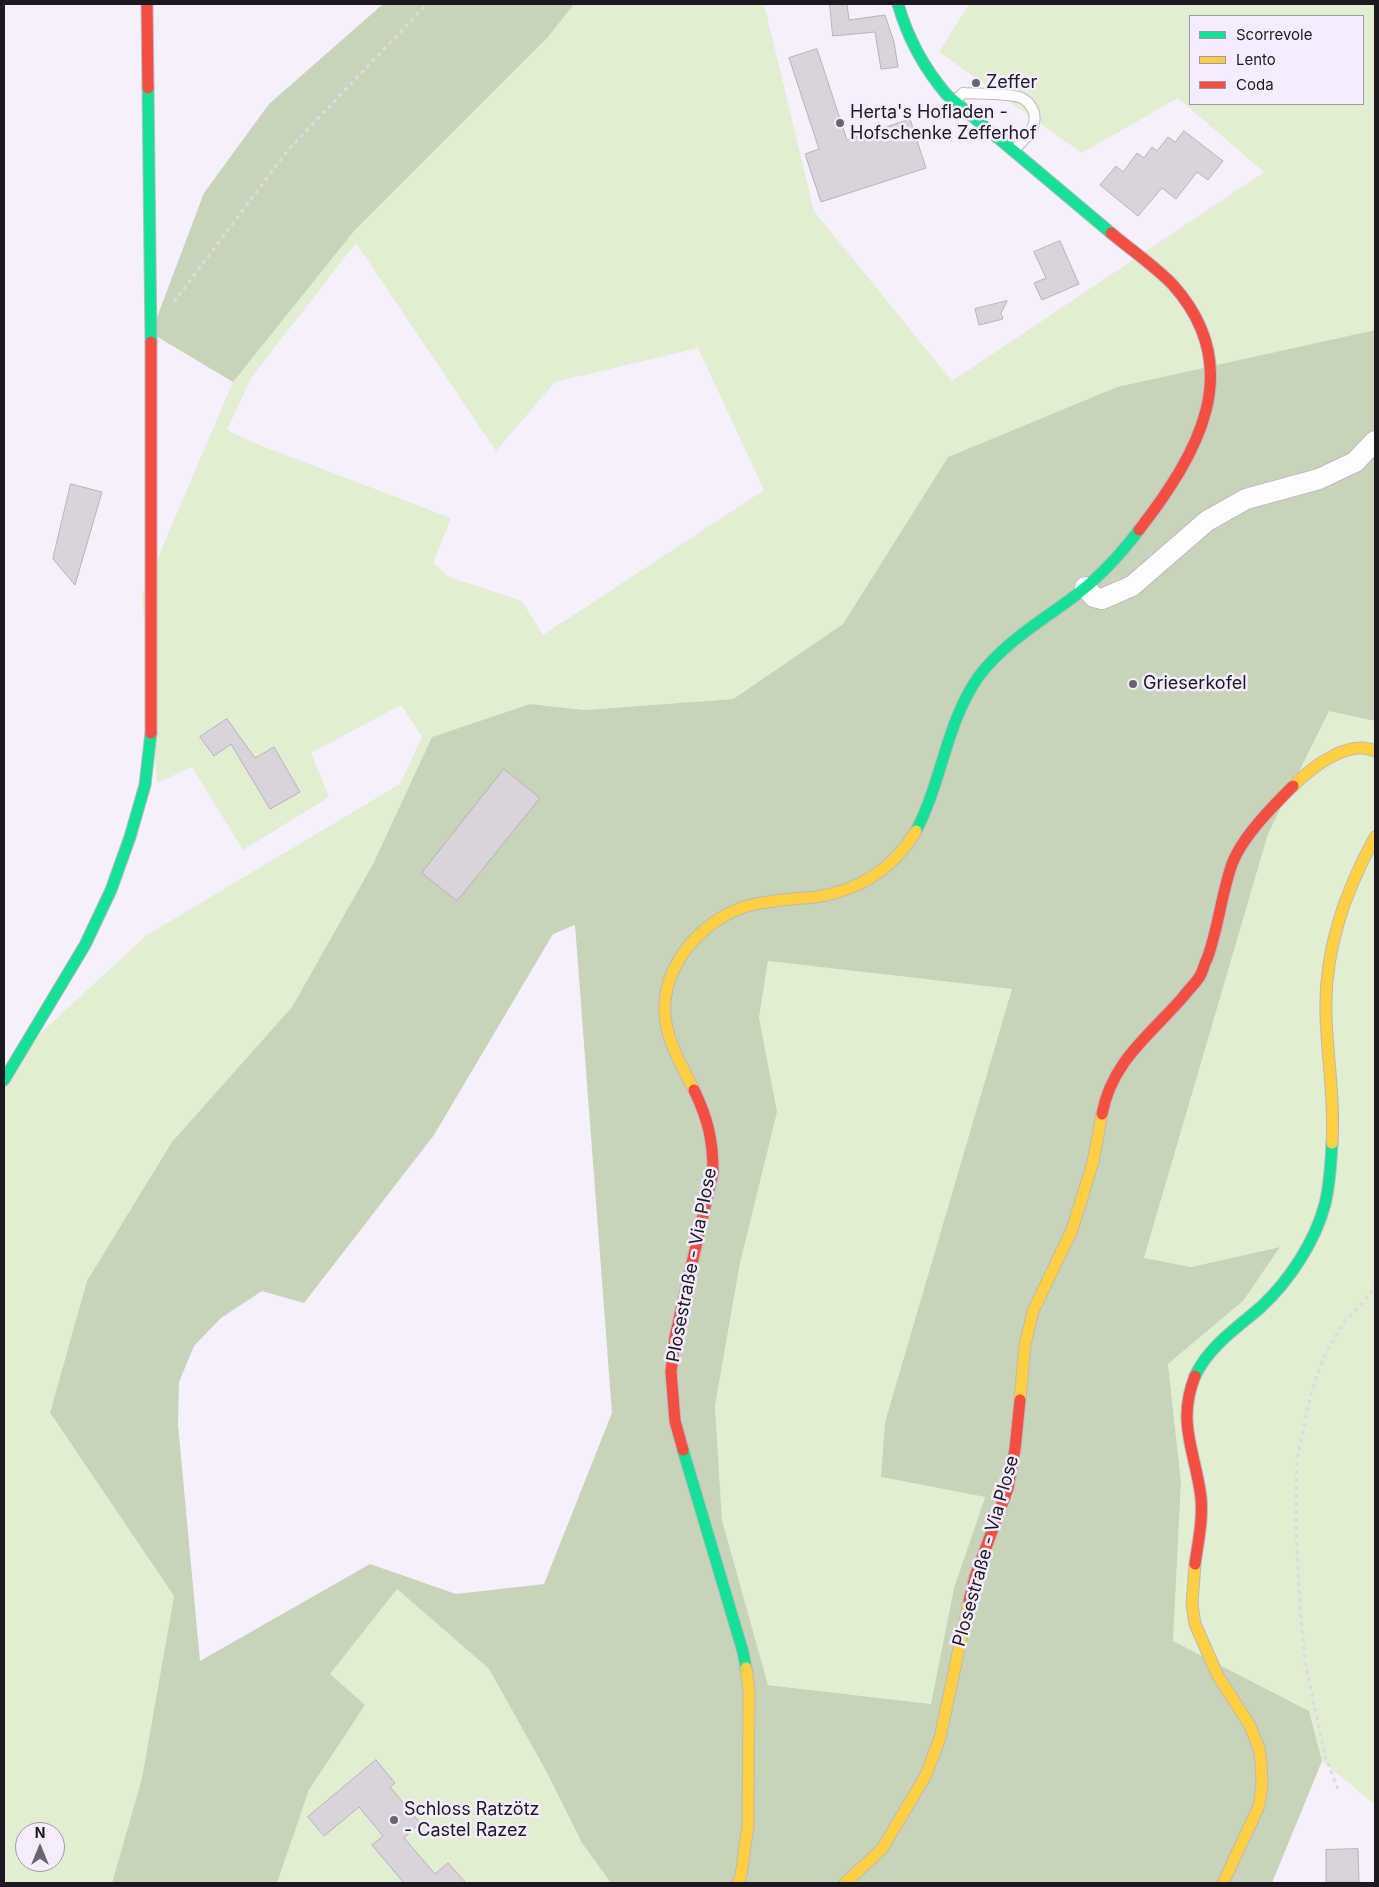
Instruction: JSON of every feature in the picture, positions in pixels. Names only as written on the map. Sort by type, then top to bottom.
[{"type":"street","points":[[4,1080],[85,945],[111,890],[130,837],[145,785],[152,721],[151,333],[147,4]]},
{"type":"street","name":"Plosestraße - Via Plose","points":[[738,1883],[741,1876],[748,1826],[749,1689],[743,1652],[675,1421],[671,1372],[675,1337],[713,1172],[713,1147],[708,1121],[696,1094],[674,1054],[666,1028],[665,994],[674,968],[689,944],[710,924],[739,909],[774,901],[830,896],[873,877],[906,846],[921,822],[959,714],[968,693],[980,675],[1010,644],[1085,587],[1114,561],[1150,516],[1178,475],[1196,443],[1205,419],[1210,396],[1211,372],[1207,346],[1200,326],[1189,305],[1172,284],[954,102],[933,80],[920,62],[908,39],[898,4]]},
{"type":"street","points":[[1085,587],[1094,597],[1102,599],[1132,586],[1207,521],[1246,499],[1328,475],[1355,462],[1375,441]]},
{"type":"street","name":"Plosestraße - Via Plose","points":[[845,1883],[882,1849],[926,1775],[940,1738],[975,1577],[1008,1488],[1015,1449],[1025,1345],[1033,1310],[1072,1230],[1093,1162],[1104,1105],[1120,1069],[1136,1046],[1164,1019],[1200,976],[1211,947],[1231,865],[1248,836],[1273,806],[1303,776],[1350,748],[1368,748],[1375,751]]},
{"type":"street","points":[[1222,1883],[1259,1805],[1262,1788],[1262,1763],[1259,1746],[1253,1730],[1217,1674],[1194,1620],[1190,1594],[1201,1536],[1201,1499],[1187,1429],[1190,1394],[1199,1368],[1217,1346],[1280,1287],[1309,1243],[1325,1204],[1333,1158],[1333,1089],[1326,1014],[1326,978],[1333,938],[1346,895],[1375,837]]},
{"type":"lane","points":[[954,102],[963,93],[1020,97],[1030,103],[1036,115],[1034,126],[1025,139],[1013,150]]},
{"type":"path","points":[[169,310],[288,150],[427,4]]},
{"type":"path","points":[[1338,1789],[1325,1756],[1305,1662],[1296,1533],[1297,1461],[1311,1393],[1324,1357],[1342,1325],[1370,1294],[1375,1282]]},
{"type":"green space","points":[[383,4],[574,4],[549,36],[355,230],[233,382],[151,333],[204,193],[269,104]]},
{"type":"green space","points":[[574,4],[764,4],[814,211],[952,381],[1264,172],[1178,98],[1082,153],[939,52],[969,4],[1375,4],[1375,330],[1117,387],[948,457],[843,624],[732,699],[585,710],[530,704],[432,737],[373,864],[292,1007],[172,1142],[50,1414],[174,1596],[142,1778],[112,1883],[4,1883],[4,1080],[21,1051],[147,935],[400,784],[422,737],[401,705],[311,753],[329,797],[243,850],[192,767],[157,783],[142,595],[233,382],[355,230],[549,36]],"holes":[[[356,243],[496,451],[555,382],[698,348],[764,490],[543,635],[522,601],[449,577],[433,563],[451,518],[254,443],[227,430],[251,378]]]},
{"type":"green space","points":[[1375,330],[1375,721],[1329,711],[1268,834],[1144,1258],[1191,1267],[1280,1247],[1243,1301],[1168,1364],[1181,1482],[1173,1641],[1309,1711],[1322,1761],[1272,1883],[611,1883],[582,1843],[546,1771],[489,1669],[397,1589],[330,1674],[365,1705],[309,1790],[277,1883],[112,1883],[142,1778],[174,1596],[50,1413],[87,1281],[172,1142],[292,1007],[373,864],[432,737],[530,704],[585,710],[733,699],[843,624],[948,457],[1117,387]],"holes":[[[575,925],[612,1413],[544,1584],[456,1594],[370,1564],[200,1661],[178,1425],[179,1382],[194,1346],[221,1318],[262,1291],[304,1303],[434,1135],[553,934]],[[768,961],[1012,989],[885,1422],[881,1477],[985,1497],[954,1588],[931,1704],[768,1685],[722,1520],[715,1406],[740,1263],[777,1112],[759,1018]]]},
{"type":"green space","points":[[1329,710],[1375,721],[1375,1805],[1322,1761],[1309,1711],[1173,1641],[1181,1482],[1168,1364],[1243,1301],[1279,1247],[1191,1267],[1144,1259],[1268,834]]},
{"type":"green space","points":[[768,961],[1013,989],[885,1422],[881,1477],[985,1497],[954,1588],[932,1704],[768,1685],[722,1520],[715,1406],[740,1263],[759,1018]]},
{"type":"green space","points":[[397,1589],[489,1669],[546,1771],[582,1843],[611,1883],[277,1883],[309,1790],[365,1705],[329,1675]]},
{"type":"building","points":[[830,4],[847,4],[849,20],[885,15],[894,42],[898,67],[881,69],[875,32],[833,36]]},
{"type":"building","points":[[817,49],[847,140],[910,119],[926,168],[821,202],[805,154],[819,149],[789,58]]},
{"type":"building","points":[[1184,131],[1223,161],[1208,180],[1197,172],[1176,199],[1162,188],[1138,216],[1100,185],[1116,166],[1123,172],[1137,153],[1144,158],[1152,147],[1157,151],[1168,137],[1175,142]]},
{"type":"building","points":[[1060,241],[1079,284],[1042,300],[1034,283],[1046,278],[1034,252]]},
{"type":"building","points":[[1007,301],[1001,313],[1003,319],[979,325],[975,309]]},
{"type":"building","points":[[71,484],[102,492],[75,585],[53,559]]},
{"type":"building","points":[[227,719],[255,758],[274,747],[300,792],[270,809],[231,744],[214,756],[200,737]]},
{"type":"building","points":[[504,769],[540,798],[457,901],[422,873]]},
{"type":"building","name":"Schloss Ratzötz - Castel Razez","points":[[376,1760],[395,1783],[390,1787],[420,1823],[404,1838],[435,1874],[448,1863],[466,1883],[404,1883],[372,1845],[383,1836],[359,1807],[324,1836],[308,1817]]},
{"type":"building","points":[[1358,1849],[1359,1882],[1326,1882],[1326,1850]]},
{"type":"traffic: fast","points":[[898,4],[906,29],[917,52],[947,95],[1111,233]]},
{"type":"traffic: fast","points":[[148,88],[151,342]]},
{"type":"traffic: fast","points":[[916,831],[932,793],[951,732],[968,694],[979,676],[1011,643],[1100,575],[1139,530]]},
{"type":"traffic: fast","points":[[4,1080],[85,945],[111,890],[130,837],[145,785],[151,733]]},
{"type":"traffic: fast","points":[[1195,1376],[1201,1365],[1216,1347],[1271,1297],[1300,1260],[1315,1232],[1325,1204],[1332,1143]]},
{"type":"traffic: fast","points":[[683,1450],[743,1652],[746,1668]]},
{"type":"traffic: slow","points":[[1293,786],[1320,763],[1342,752],[1365,748],[1375,751]]},
{"type":"traffic: slow","points":[[694,1090],[672,1044],[667,1028],[665,1008],[667,988],[684,952],[712,924],[729,913],[747,906],[831,894],[860,884],[885,867],[897,856],[916,831]]},
{"type":"traffic: slow","points":[[1332,1143],[1333,1127],[1326,1014],[1326,990],[1329,967],[1333,944],[1346,900],[1354,879],[1375,837]]},
{"type":"traffic: slow","points":[[1020,1400],[1025,1345],[1033,1311],[1072,1230],[1093,1162],[1102,1114]]},
{"type":"traffic: slow","points":[[1195,1564],[1192,1604],[1195,1624],[1218,1676],[1249,1724],[1259,1748],[1261,1762],[1262,1785],[1259,1806],[1223,1883]]},
{"type":"traffic: slow","points":[[845,1883],[882,1849],[926,1775],[940,1738],[969,1601]]},
{"type":"traffic: slow","points":[[738,1883],[741,1875],[748,1826],[749,1689],[746,1668]]},
{"type":"traffic: jam","points":[[147,4],[148,88]]},
{"type":"traffic: jam","points":[[1111,233],[1173,285],[1195,317],[1207,348],[1210,380],[1206,411],[1195,442],[1179,472],[1139,530]]},
{"type":"traffic: jam","points":[[151,342],[151,733]]},
{"type":"traffic: jam","points":[[1102,1114],[1107,1095],[1123,1064],[1200,976],[1211,948],[1235,856],[1258,824],[1293,786]]},
{"type":"traffic: jam","points":[[683,1450],[675,1421],[671,1372],[675,1337],[713,1172],[709,1130],[694,1090]]},
{"type":"traffic: jam","points":[[1195,1376],[1187,1409],[1187,1424],[1201,1498],[1200,1531],[1195,1564]]},
{"type":"traffic: jam","points":[[969,1601],[975,1577],[1008,1488],[1015,1449],[1020,1400]]},
{"type":"place","name":"Zeffer","points":[[976,83]]},
{"type":"place","name":"Herta's Hofladen - Hofschenke Zefferhof","points":[[840,123]]},
{"type":"place","name":"Grieserkofel","points":[[1133,684]]},
{"type":"place","name":"Schloss Ratzötz - Castel Razez","points":[[394,1820]]}]
